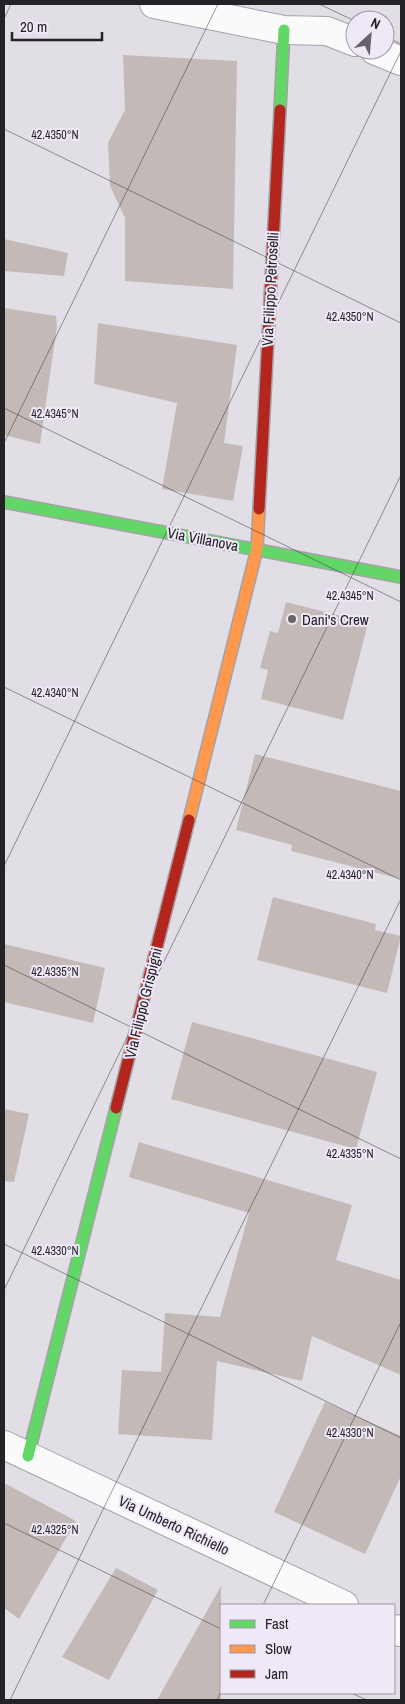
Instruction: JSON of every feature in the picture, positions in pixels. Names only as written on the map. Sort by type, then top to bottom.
[{"type":"street","points":[[154,4],[284,30],[327,31],[345,38]]},
{"type":"street","name":"Via Filippo Petroselli","points":[[257,549],[284,30]]},
{"type":"street","name":"Via Villanova","points":[[4,502],[401,577]]},
{"type":"street","name":"Via Filippo Grispigni","points":[[28,1456],[257,549]]},
{"type":"street","name":"Via Umberto Richiello","points":[[4,1445],[342,1604]]},
{"type":"building","points":[[123,55],[237,61],[233,289],[125,281],[125,218],[110,186],[108,143],[125,110]]},
{"type":"building","points":[[4,239],[68,253],[64,276],[4,271]]},
{"type":"building","points":[[4,308],[56,316],[57,326],[40,444],[4,435]]},
{"type":"building","points":[[98,323],[237,345],[224,443],[243,446],[233,501],[162,489],[177,403],[94,384]]},
{"type":"building","points":[[286,602],[368,623],[343,720],[261,699],[268,670],[260,668],[270,631],[278,633]]},
{"type":"building","points":[[255,754],[401,791],[401,879],[291,851],[292,845],[236,830]]},
{"type":"building","points":[[273,897],[376,924],[375,930],[401,936],[387,993],[257,960]]},
{"type":"building","points":[[4,944],[105,968],[93,1023],[4,1002]]},
{"type":"building","points":[[192,1022],[377,1072],[356,1149],[171,1099]]},
{"type":"building","points":[[4,1109],[29,1114],[14,1182],[4,1181]]},
{"type":"building","points":[[139,1142],[352,1205],[336,1260],[401,1280],[401,1375],[312,1336],[302,1381],[217,1361],[212,1440],[118,1434],[122,1370],[161,1372],[165,1313],[220,1317],[249,1213],[129,1177]]},
{"type":"building","points":[[325,1402],[401,1436],[401,1476],[365,1554],[274,1512]]},
{"type":"building","points":[[4,1483],[76,1521],[19,1619],[4,1608]]},
{"type":"building","points":[[116,1568],[158,1590],[109,1680],[62,1657]]},
{"type":"building","points":[[221,1586],[221,1700],[157,1700]]},
{"type":"traffic: fast","points":[[280,110],[284,30]]},
{"type":"traffic: fast","points":[[4,502],[401,577]]},
{"type":"traffic: fast","points":[[28,1456],[116,1108]]},
{"type":"traffic: slow","points":[[189,820],[257,549],[259,509]]},
{"type":"traffic: jam","points":[[259,509],[280,110]]},
{"type":"traffic: jam","points":[[116,1108],[189,820]]},
{"type":"place","name":"Dani's Crew","points":[[292,619]]}]
